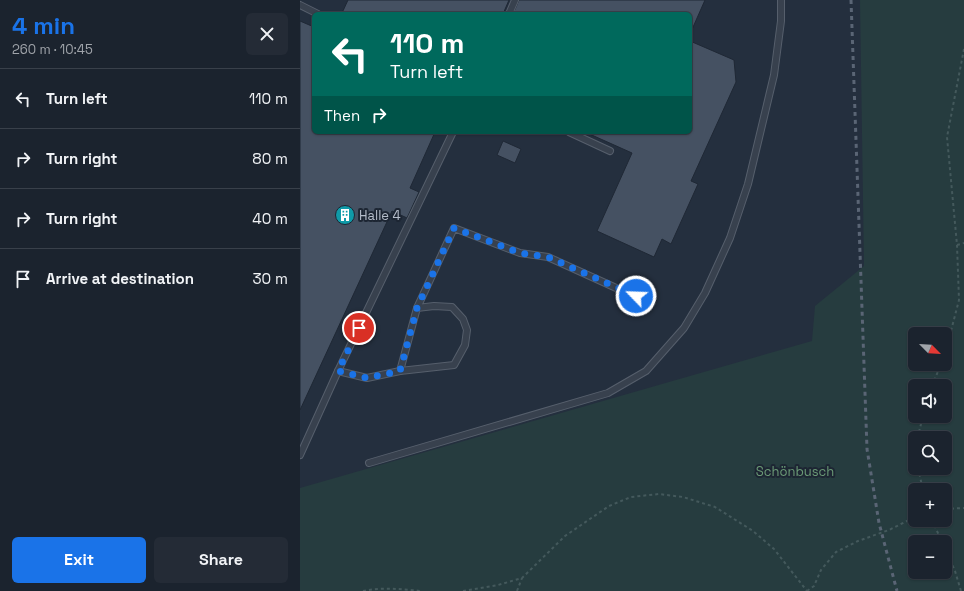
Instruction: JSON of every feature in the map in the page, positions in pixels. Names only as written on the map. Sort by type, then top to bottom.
[{"type":"lane","points":[[509,12],[515,0]]},
{"type":"lane","points":[[369,463],[608,393],[646,371],[684,328],[705,293],[730,238],[748,184],[774,75],[781,21],[781,0]]},
{"type":"lane","points":[[300,5],[314,12]]},
{"type":"lane","points":[[300,455],[338,371],[452,134]]},
{"type":"lane","points":[[573,134],[610,151]]},
{"type":"lane","points":[[400,371],[417,308],[454,228],[520,253],[548,257],[636,296]]},
{"type":"lane","points":[[338,371],[367,378],[400,371],[454,366],[465,345],[467,330],[463,319],[452,307],[434,306],[417,308]]},
{"type":"path","points":[[952,327],[959,300],[957,245],[947,137],[964,49]]},
{"type":"path","points":[[957,245],[964,242]]},
{"type":"path","points":[[517,591],[522,578],[565,536],[609,506],[632,497],[659,494],[683,497],[715,507],[753,531],[774,549],[807,591],[814,586],[821,570],[836,552],[858,541],[889,530],[908,520]]},
{"type":"path","points":[[952,509],[964,508]]},
{"type":"path","points":[[952,564],[961,591]]},
{"type":"path","points":[[462,591],[498,585],[522,578]]},
{"type":"path","points":[[363,591],[371,589],[396,588],[421,591]]},
{"type":"green space","name":"Schönbusch","points":[[860,0],[964,0],[964,591],[300,591],[300,488],[812,341],[815,306],[864,266]]},
{"type":"building","points":[[348,0],[509,0],[504,12],[342,12]]},
{"type":"building","points":[[519,0],[705,0],[692,29],[692,12],[514,12]]},
{"type":"building","name":"Halle 4","points":[[300,21],[312,26],[312,134],[434,134],[410,188],[419,192],[407,218],[392,211],[300,410]]},
{"type":"building","points":[[692,42],[734,60],[736,82],[691,181],[698,184],[671,244],[662,239],[654,257],[597,231],[632,153],[589,134],[692,134]]},
{"type":"building","points":[[503,141],[521,149],[515,163],[497,155]]},
{"type":"railway","points":[[851,0],[867,449],[879,523],[897,591]]},
{"type":"place","name":"Halle 4","points":[[345,215]]},
{"type":"route","points":[[359,328],[338,371],[367,378],[400,371],[417,308],[454,228],[520,253],[548,257],[636,296]]}]
